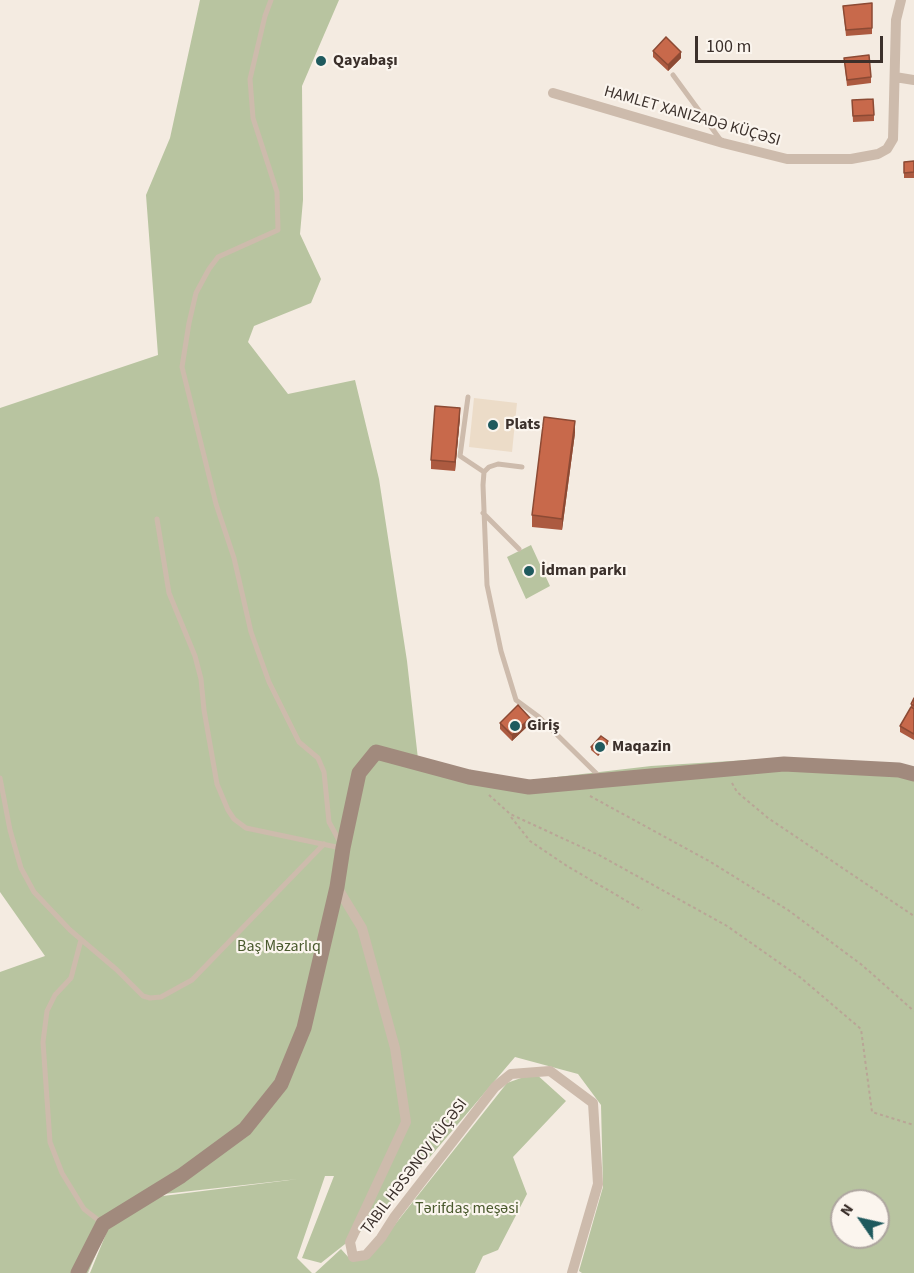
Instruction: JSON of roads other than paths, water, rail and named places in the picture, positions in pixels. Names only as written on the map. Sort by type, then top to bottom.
[{"type":"street","points":[[553,93],[723,143],[787,159],[851,159],[878,154],[887,149],[893,138],[896,20],[901,0]]},
{"type":"street","points":[[896,77],[914,80]]},
{"type":"street","points":[[78,1273],[103,1224],[181,1176],[245,1129],[280,1084],[304,1028],[337,887],[359,773],[376,752],[469,777],[530,787],[784,764],[899,770],[914,774]]},
{"type":"street","name":"TABIL HƏSƏNOV KÜÇƏSI","points":[[337,887],[362,928],[395,1047],[406,1122],[350,1242],[352,1257],[366,1255],[381,1238],[395,1215],[495,1087],[511,1074],[550,1071],[593,1103],[598,1184],[572,1273]]},
{"type":"lane","points":[[271,0],[250,79],[253,118],[277,192],[278,230],[218,257],[209,269],[196,293],[182,367],[216,504],[234,558],[250,632],[269,682],[299,742],[318,758],[324,772],[329,822],[343,848]]},
{"type":"lane","points":[[672,75],[723,143]]},
{"type":"lane","points":[[468,396],[460,456],[484,472]]},
{"type":"lane","points":[[522,466],[498,464],[489,467],[484,472],[483,513],[488,585],[501,651],[516,700],[539,717],[602,780]]},
{"type":"lane","points":[[483,513],[519,549]]},
{"type":"lane","points":[[158,519],[169,592],[195,656],[201,679],[204,710],[221,796],[234,819],[246,828],[343,848]]},
{"type":"lane","points":[[0,778],[21,868],[34,892],[81,940],[117,970],[143,996],[150,998],[161,997],[199,974],[324,844]]},
{"type":"lane","points":[[81,940],[71,978],[55,996],[47,1011],[43,1042],[50,1142],[63,1173],[84,1209],[103,1224]]},
{"type":"place","name":"Qayabaşı","points":[[321,61]]},
{"type":"place","name":"Plats","points":[[493,425]]},
{"type":"place","name":"İdman parkı","points":[[529,571]]},
{"type":"place","name":"Giriş","points":[[515,726]]},
{"type":"place","name":"Maqazin","points":[[600,747]]},
{"type":"park label","name":"Baş Məzarlıq","points":[[279,947]]},
{"type":"park label","name":"Tərifdaş meşəsi","points":[[467,1209]]}]
